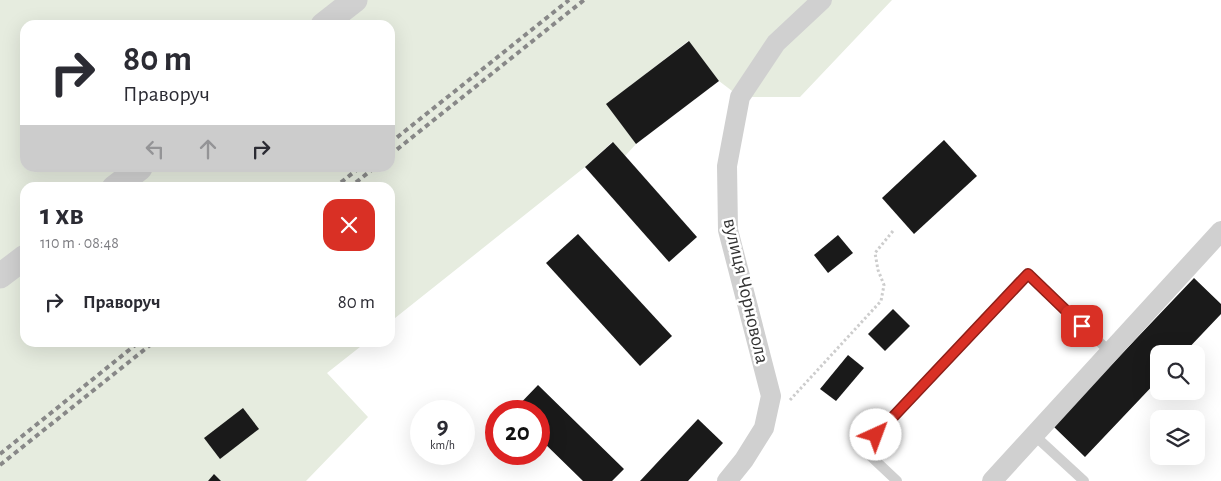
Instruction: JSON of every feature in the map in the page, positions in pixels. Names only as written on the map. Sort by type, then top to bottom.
[{"type":"street","points":[[329,20],[355,0]]},
{"type":"street","name":"вулиця Чорновола","points":[[727,481],[744,460],[764,428],[771,396],[728,230],[727,166],[740,97],[776,43],[822,0]]},
{"type":"street","points":[[122,182],[135,172]]},
{"type":"street","points":[[992,481],[1221,231]]},
{"type":"street","points":[[0,276],[20,261]]},
{"type":"lane","points":[[897,481],[863,449],[1028,274],[1110,352]]},
{"type":"lane","points":[[1034,435],[1084,481]]},
{"type":"path","points":[[764,428],[881,301],[884,286],[878,270],[876,254],[893,232]]},
{"type":"shaded area","points":[[0,0],[892,0],[800,97],[740,97],[719,81],[688,41],[607,104],[636,144],[625,156],[612,142],[585,167],[395,318],[395,182],[20,182],[20,347],[360,347],[327,373],[368,417],[306,481],[221,481],[214,474],[208,481],[0,481]]},
{"type":"building","points":[[689,41],[719,81],[636,144],[606,104]]},
{"type":"building","points":[[944,140],[977,176],[914,234],[882,198]]},
{"type":"building","points":[[613,142],[697,237],[669,262],[585,167]]},
{"type":"building","points":[[578,234],[672,336],[640,366],[546,263]]},
{"type":"building","points":[[838,235],[853,253],[828,273],[814,255]]},
{"type":"building","points":[[1194,278],[1221,304],[1221,314],[1192,345],[1150,345],[1150,388],[1085,457],[1053,426]]},
{"type":"building","points":[[893,309],[910,326],[885,351],[868,334]]},
{"type":"building","points":[[848,355],[864,368],[836,401],[820,389]]},
{"type":"building","points":[[538,385],[624,469],[612,481],[583,481],[550,449],[550,400],[524,400]]},
{"type":"building","points":[[243,408],[259,429],[220,459],[204,438]]},
{"type":"building","points":[[698,419],[723,443],[688,481],[640,481]]},
{"type":"building","points":[[214,474],[221,481],[208,481]]},
{"type":"railway","points":[[395,139],[569,0]]},
{"type":"railway","points":[[395,151],[584,0]]},
{"type":"railway","points":[[342,182],[354,172]]},
{"type":"railway","points":[[356,182],[369,172]]},
{"type":"railway","points":[[0,454],[133,347]]},
{"type":"railway","points":[[0,465],[148,347]]},
{"type":"route","points":[[876,435],[1028,274],[1082,326]]}]
